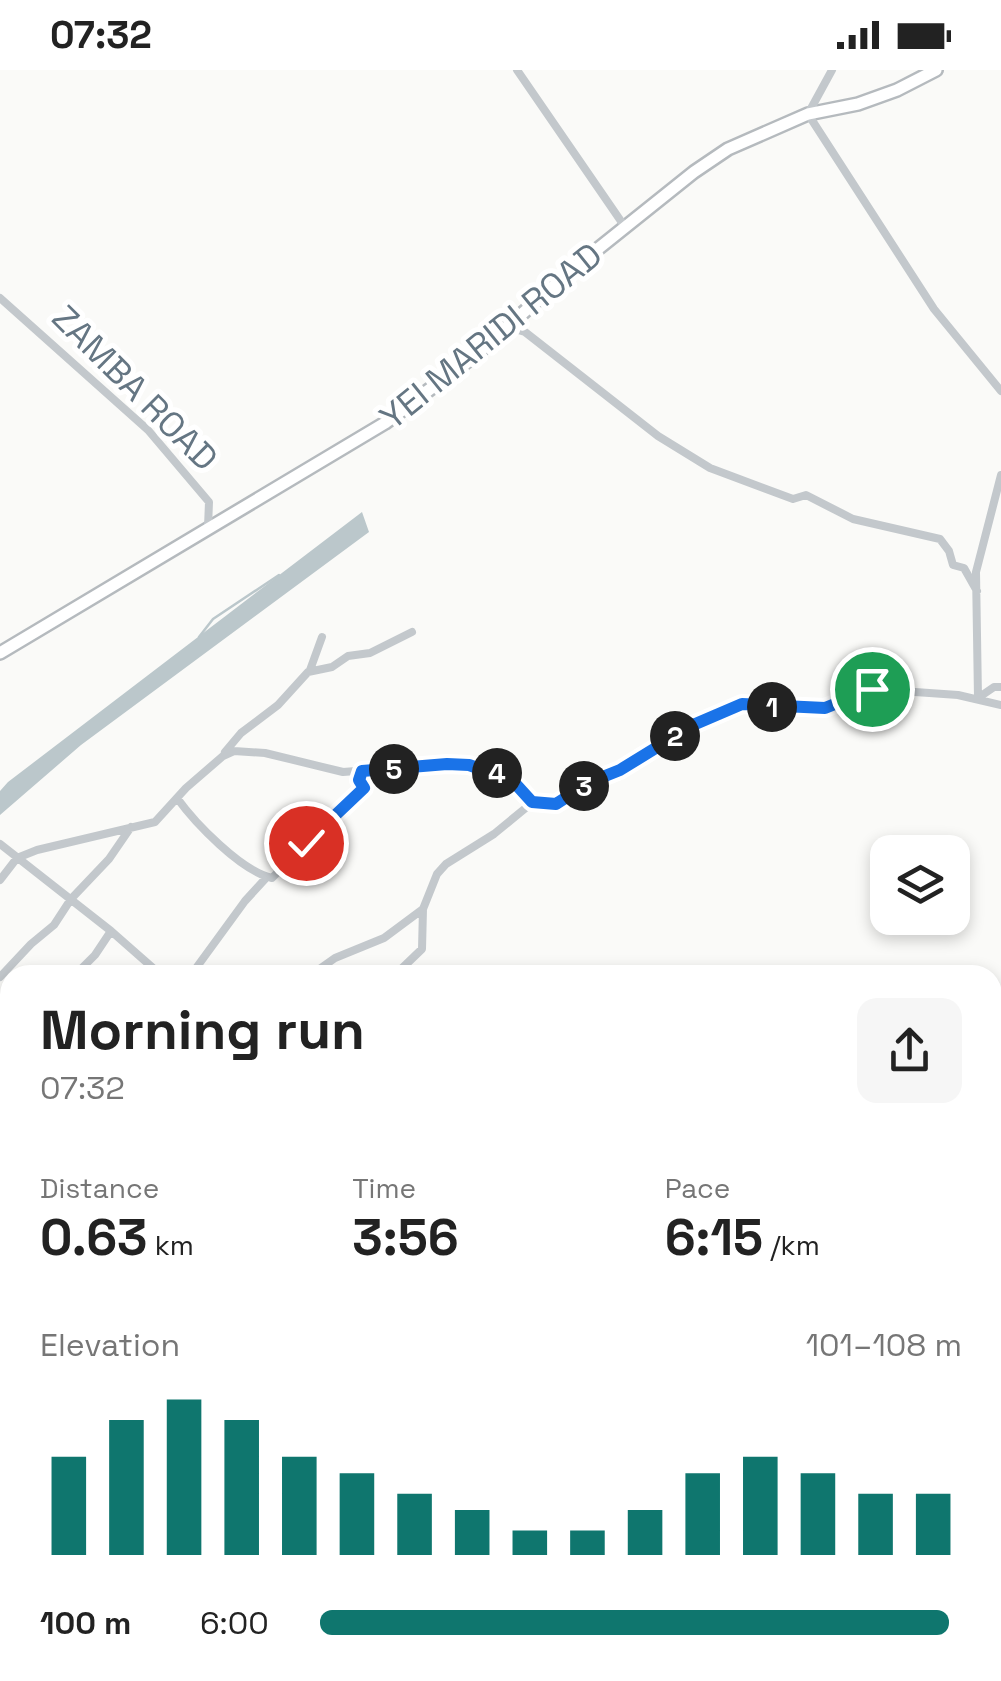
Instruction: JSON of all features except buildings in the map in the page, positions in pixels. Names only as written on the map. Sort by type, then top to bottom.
[{"type":"main road","name":"YEI MARIDI ROAD","points":[[0,654],[385,424],[508,327],[625,227],[728,149],[808,114],[858,104],[897,90],[936,70]]},
{"type":"street","points":[[517,70],[625,227]]},
{"type":"street","points":[[832,70],[808,114],[934,309],[1001,391]]},
{"type":"street","name":"ZAMBA ROAD","points":[[0,298],[148,430],[209,502],[208,527]]},
{"type":"street","points":[[508,327],[525,332],[658,436],[710,468],[793,499],[806,495],[852,519],[940,538],[953,566],[964,568],[977,591]]},
{"type":"street","points":[[978,698],[976,572],[1001,475]]},
{"type":"street","points":[[308,672],[370,652],[412,632]]},
{"type":"street","points":[[0,880],[17,858],[51,846],[155,822],[223,756],[241,733],[278,705],[308,672],[322,637]]},
{"type":"street","points":[[978,698],[994,686],[1001,687]]},
{"type":"street","points":[[223,756],[246,750],[322,769],[362,771],[469,765],[512,780],[532,802],[542,805],[563,802],[590,782],[620,770],[693,725],[742,704],[825,708],[872,689],[978,698],[1001,705]]},
{"type":"street","points":[[197,965],[245,900],[291,859],[290,853],[304,846],[316,830],[364,788],[359,780],[362,771]]},
{"type":"street","points":[[177,798],[228,850],[266,878]]},
{"type":"street","points":[[404,965],[422,948],[423,909],[430,886],[446,864],[494,834],[532,802]]},
{"type":"street","points":[[9,965],[54,925],[131,827]]},
{"type":"street","points":[[0,844],[150,965]]},
{"type":"street","points":[[326,965],[384,938],[423,909]]},
{"type":"street","points":[[83,965],[111,931]]},
{"type":"shaded area","points":[[362,512],[369,532],[81,745],[0,815],[0,791],[8,782]]},
{"type":"waterway","points":[[199,637],[213,619],[279,575]]},
{"type":"route","points":[[306,843],[364,788],[359,780],[362,771],[469,765],[512,780],[532,802],[556,804],[693,725],[742,704],[825,708],[872,689]]}]
